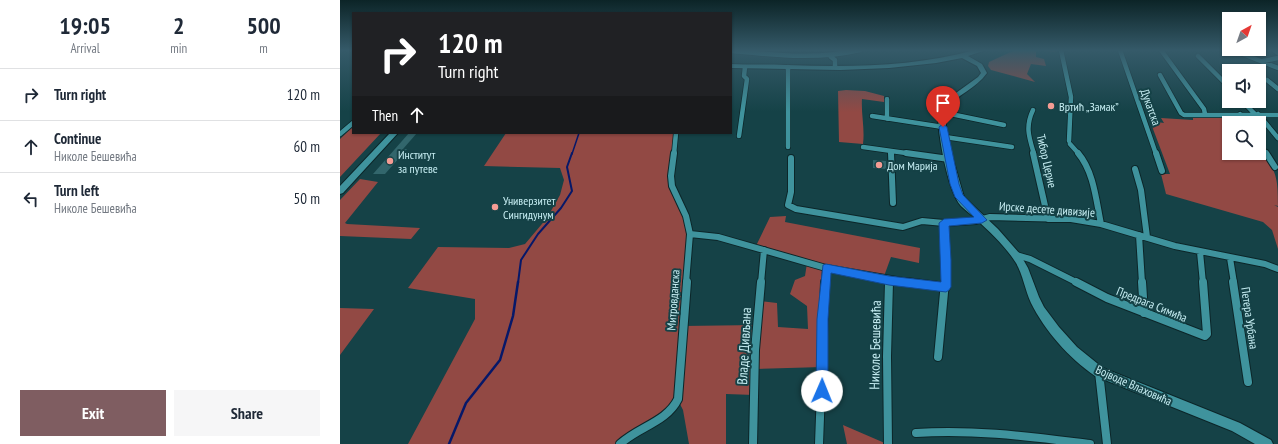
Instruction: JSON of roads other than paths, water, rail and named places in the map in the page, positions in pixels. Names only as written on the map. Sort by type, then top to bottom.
[{"type":"street","points":[[739,136],[747,79],[744,76],[745,71]]},
{"type":"street","points":[[788,71],[788,147]]},
{"type":"street","points":[[983,71],[984,74],[972,86],[945,104],[942,112],[1004,125]]},
{"type":"street","points":[[1066,71],[1071,97],[1070,142],[1086,161],[1093,184],[1101,224]]},
{"type":"street","name":"Дукатска","points":[[1128,71],[1162,171]]},
{"type":"street","points":[[1176,71],[1204,109],[1205,114]]},
{"type":"street","points":[[1213,71],[1222,80]]},
{"type":"street","points":[[1160,76],[1182,114],[1187,116],[1205,114],[1278,115]]},
{"type":"street","points":[[1268,80],[1278,89]]},
{"type":"street","points":[[887,99],[887,119]]},
{"type":"street","points":[[1250,108],[1278,138]]},
{"type":"street","name":"Тибор Церне","points":[[1033,110],[1028,120],[1028,131],[1048,219]]},
{"type":"street","name":"Војводе Влаховића","points":[[942,112],[943,127],[949,159],[954,184],[959,197],[1016,255],[1022,265],[1034,298],[1043,316],[1087,364],[1099,372],[1236,427],[1267,444]]},
{"type":"street","points":[[872,116],[943,127]]},
{"type":"street","points":[[340,134],[352,124]]},
{"type":"street","points":[[340,182],[386,134]]},
{"type":"street","points":[[340,191],[393,134]]},
{"type":"street","name":"Митровданска","points":[[620,444],[632,433],[665,414],[677,403],[690,234],[686,216],[672,186],[671,176],[676,134]]},
{"type":"street","points":[[945,137],[1012,147]]},
{"type":"street","points":[[863,147],[949,159]]},
{"type":"street","points":[[891,151],[893,203]]},
{"type":"street","points":[[1266,154],[1275,167]]},
{"type":"street","name":"Ирске десете дивизије","points":[[791,158],[791,192],[788,205],[790,207],[903,227],[922,221],[944,223],[982,220],[990,217],[1071,219],[1101,224],[1166,244],[1265,264],[1278,269]]},
{"type":"street","points":[[1135,169],[1141,190],[1147,237]]},
{"type":"street","points":[[938,357],[946,287],[944,223]]},
{"type":"street","points":[[690,234],[708,234],[826,268],[889,280],[946,287]]},
{"type":"street","points":[[1140,235],[1144,313]]},
{"type":"street","name":"Владе Дивљана","points":[[753,444],[755,350],[764,250]]},
{"type":"street","name":"Предрага Симића","points":[[1016,255],[1030,259],[1107,298],[1205,336],[1207,334],[1200,252]]},
{"type":"street","name":"Петера Урбана","points":[[1230,258],[1248,382]]},
{"type":"street","points":[[819,444],[822,381],[822,319],[826,268]]},
{"type":"street","name":"Николе Бешевића","points":[[888,444],[887,356],[889,280]]},
{"type":"street","points":[[1099,372],[1106,444]]},
{"type":"street","points":[[916,433],[961,431],[1090,444]]},
{"type":"waterway","points":[[572,154],[579,134]]},
{"type":"waterway","points":[[518,283],[521,260],[538,234],[561,208],[572,191],[567,167],[572,153]]},
{"type":"waterway","points":[[449,444],[466,403],[500,360],[513,316],[518,282]]},
{"type":"place","name":"Вртић „Замак”","points":[[1051,106]]},
{"type":"place","name":"Институт за путеве","points":[[390,161]]},
{"type":"place","name":"Дом Марија","points":[[879,165]]},
{"type":"place","name":"Универзитет Сингидунум","points":[[495,207]]}]
